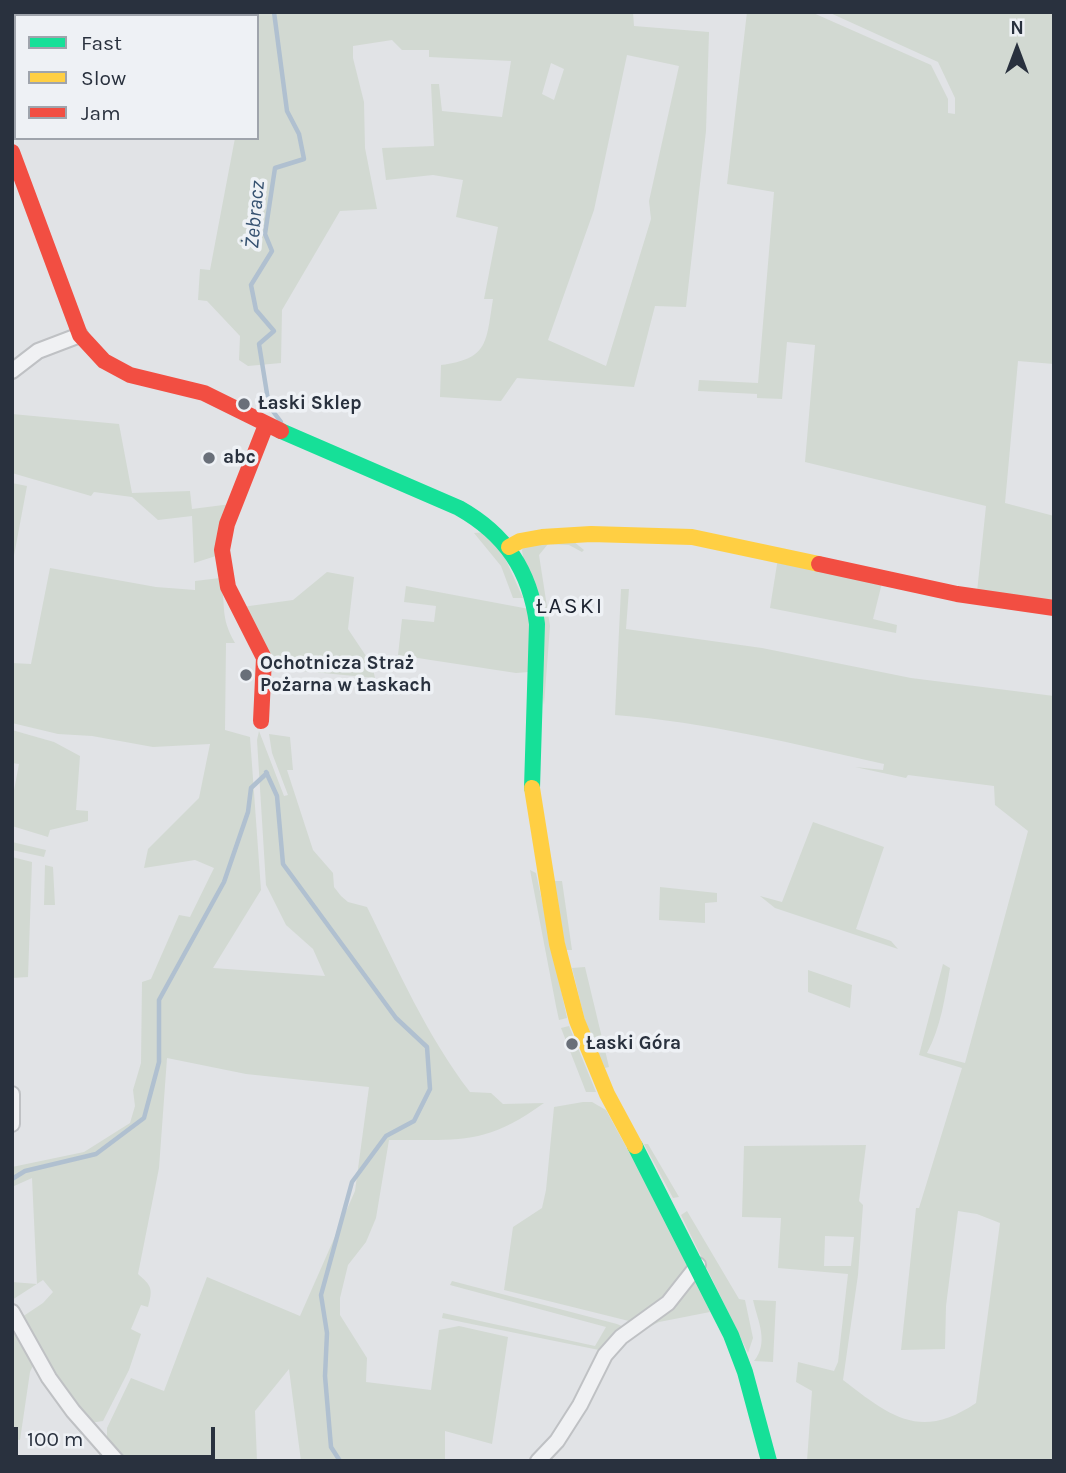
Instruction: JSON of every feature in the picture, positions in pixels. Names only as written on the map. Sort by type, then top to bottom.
[{"type":"street","points":[[12,152],[37,228],[80,335],[96,354],[116,368],[147,380],[204,393],[266,425],[459,508],[488,524],[509,547],[534,600],[537,624],[531,765],[533,807],[557,944],[577,1021],[607,1094],[698,1265],[745,1371],[769,1461]]},
{"type":"street","points":[[12,371],[38,351],[80,335]]},
{"type":"street","points":[[261,721],[264,658],[233,599],[225,575],[222,550],[227,524],[266,425]]},
{"type":"street","points":[[509,547],[520,541],[542,537],[591,534],[692,537],[957,594],[1054,608]]},
{"type":"street","points":[[12,1094],[12,1124]]},
{"type":"street","points":[[538,1461],[557,1441],[605,1355],[621,1337],[668,1303],[698,1265]]},
{"type":"street","points":[[12,1312],[49,1378],[72,1411],[117,1461]]},
{"type":"shaded area","points":[[150,12],[633,12],[634,26],[709,32],[706,131],[686,307],[655,306],[634,387],[517,378],[501,401],[440,397],[441,365],[457,362],[477,353],[486,337],[493,299],[484,299],[498,227],[456,217],[463,180],[433,175],[386,180],[382,148],[434,146],[431,84],[439,84],[442,111],[502,117],[511,61],[429,57],[429,50],[402,50],[392,40],[353,46],[353,58],[364,102],[365,148],[377,209],[340,211],[282,310],[281,363],[248,366],[239,360],[240,336],[207,301],[198,300],[200,269],[210,270],[235,140],[259,140],[259,14],[149,14]],"holes":[[[627,55],[679,66],[649,201],[651,219],[606,366],[548,340],[594,210]],[[551,63],[564,69],[554,100],[542,94]]]},
{"type":"shaded area","points":[[747,12],[811,12],[931,65],[948,99],[948,113],[955,114],[955,98],[938,62],[828,12],[1054,12],[1054,364],[1018,361],[1005,503],[1054,516],[1054,601],[977,592],[986,506],[805,462],[815,345],[787,342],[782,399],[757,398],[757,394],[698,391],[699,380],[758,383],[774,192],[727,184]]},
{"type":"shaded area","points":[[12,414],[119,424],[132,493],[190,491],[192,509],[231,504],[219,555],[194,563],[192,516],[158,520],[132,497],[94,492],[91,496],[12,473]]},
{"type":"shaded area","points":[[12,483],[27,486],[13,561],[12,561]]},
{"type":"shaded area","points":[[486,532],[500,547],[523,598],[513,598],[501,566],[474,533]]},
{"type":"shaded area","points":[[573,541],[584,550],[582,552],[569,545],[548,544],[539,555],[550,626],[544,705],[522,550],[524,546]]},
{"type":"shaded area","points":[[778,558],[882,583],[873,619],[897,625],[896,633],[770,608]]},
{"type":"shaded area","points":[[50,568],[156,587],[195,590],[195,581],[220,578],[225,618],[235,643],[226,643],[225,730],[250,737],[261,890],[213,968],[325,976],[313,949],[286,925],[266,885],[257,740],[259,731],[284,796],[288,795],[272,753],[269,734],[290,737],[293,770],[287,770],[313,850],[333,873],[334,887],[341,896],[348,902],[367,907],[414,1002],[454,1071],[470,1092],[491,1093],[503,1104],[544,1103],[523,1117],[487,1134],[470,1138],[389,1140],[376,1218],[366,1242],[348,1265],[340,1298],[340,1315],[367,1358],[366,1382],[431,1390],[439,1330],[459,1326],[508,1337],[492,1444],[445,1431],[445,1461],[301,1461],[289,1369],[255,1411],[257,1461],[126,1461],[107,1438],[107,1428],[131,1378],[164,1391],[207,1277],[300,1316],[355,1191],[369,1087],[246,1074],[167,1058],[159,1168],[138,1274],[149,1285],[151,1296],[148,1307],[141,1305],[131,1329],[141,1334],[129,1370],[103,1421],[90,1423],[68,1398],[22,1317],[43,1303],[53,1292],[43,1280],[37,1284],[32,1178],[12,1187],[12,1167],[84,1152],[130,1123],[135,1106],[133,1090],[141,1063],[142,982],[151,979],[179,915],[190,917],[214,868],[195,860],[144,868],[148,849],[199,798],[210,744],[153,747],[92,736],[58,734],[12,723],[12,663],[31,664]]},
{"type":"shaded area","points":[[327,572],[354,577],[348,629],[372,665],[375,678],[271,668],[242,607],[293,600]]},
{"type":"shaded area","points":[[406,586],[529,609],[529,672],[516,673],[398,655],[402,619],[434,622],[436,606],[404,602]]},
{"type":"shaded area","points":[[621,589],[629,589],[626,629],[762,648],[911,678],[1054,696],[1054,1461],[807,1461],[812,1391],[796,1382],[798,1362],[834,1371],[838,1362],[848,1274],[778,1268],[781,1218],[742,1217],[744,1146],[866,1145],[859,1201],[863,1205],[858,1275],[843,1380],[891,1413],[922,1422],[956,1414],[976,1403],[1000,1223],[977,1214],[958,1211],[946,1306],[945,1349],[901,1350],[916,1208],[919,1208],[962,1068],[919,1055],[943,964],[950,968],[939,1022],[927,1053],[965,1063],[1028,831],[995,805],[994,786],[908,775],[906,778],[855,767],[883,770],[884,764],[784,742],[717,728],[615,715]],"holes":[[[825,1236],[854,1237],[851,1266],[824,1266]]]},
{"type":"shaded area","points":[[12,730],[54,742],[80,756],[76,810],[88,811],[88,821],[50,830],[48,837],[12,826],[12,801],[19,764],[12,763]]},
{"type":"shaded area","points":[[813,822],[884,847],[856,929],[891,941],[898,949],[775,908],[760,896],[782,902]]},
{"type":"shaded area","points":[[12,842],[46,850],[44,857],[12,850]]},
{"type":"shaded area","points":[[12,857],[32,862],[28,977],[12,978]]},
{"type":"shaded area","points":[[45,865],[53,867],[55,905],[44,905]]},
{"type":"shaded area","points":[[530,870],[536,873],[567,1018],[559,1020],[556,1006]]},
{"type":"shaded area","points":[[553,881],[562,881],[572,950],[566,950]]},
{"type":"shaded area","points":[[660,887],[717,893],[717,902],[705,903],[705,923],[659,920]]},
{"type":"shaded area","points":[[585,967],[609,1067],[605,1068],[588,1033],[572,968]]},
{"type":"shaded area","points":[[808,970],[852,985],[850,1008],[808,992]]},
{"type":"shaded area","points":[[569,1026],[596,1092],[586,1092],[561,1028]]},
{"type":"shaded area","points":[[592,1102],[606,1110],[689,1262],[680,1280],[666,1297],[633,1322],[504,1290],[513,1227],[542,1208],[554,1107]]},
{"type":"shaded area","points":[[644,1144],[648,1144],[679,1197],[673,1198]]},
{"type":"shaded area","points":[[687,1211],[739,1299],[745,1300],[753,1338],[748,1353],[681,1215]]},
{"type":"shaded area","points":[[695,1277],[710,1312],[659,1322],[647,1328]]},
{"type":"shaded area","points":[[452,1281],[626,1328],[604,1350],[599,1350],[442,1318],[443,1313],[595,1346],[606,1327],[450,1285]]},
{"type":"shaded area","points":[[12,1282],[37,1284],[12,1300]]},
{"type":"shaded area","points":[[753,1300],[776,1301],[773,1362],[754,1361],[762,1339]]},
{"type":"shaded area","points":[[12,1318],[36,1359],[30,1372],[20,1440],[12,1439]]},
{"type":"waterway","name":"Żebracz","points":[[274,12],[287,111],[299,134],[304,159],[275,168],[265,234],[272,251],[251,285],[256,310],[274,331],[259,344],[269,406],[281,422]]},
{"type":"waterway","points":[[266,772],[277,796],[283,864],[396,1018],[427,1047],[430,1089],[414,1121],[386,1136],[352,1182],[321,1295],[327,1333],[325,1376],[331,1447],[340,1461]]},
{"type":"waterway","points":[[12,1179],[25,1171],[96,1154],[144,1118],[159,1062],[159,1000],[224,882],[248,812],[251,788],[267,773]]},
{"type":"traffic: fast","points":[[281,431],[459,508],[490,530],[513,556],[528,587],[537,624],[532,788]]},
{"type":"traffic: fast","points":[[635,1146],[731,1335],[745,1372],[769,1461]]},
{"type":"traffic: slow","points":[[509,547],[520,541],[542,537],[591,534],[692,537],[819,564]]},
{"type":"traffic: slow","points":[[532,788],[557,944],[577,1021],[607,1094],[635,1146]]},
{"type":"traffic: jam","points":[[12,152],[80,335],[104,361],[130,375],[204,393],[281,431]]},
{"type":"traffic: jam","points":[[261,721],[264,658],[228,587],[222,550],[227,524],[266,425]]},
{"type":"traffic: jam","points":[[819,564],[957,594],[1054,608]]},
{"type":"place","name":"Łaski Sklep","points":[[244,404]]},
{"type":"place","name":"abc","points":[[209,458]]},
{"type":"place","name":"Ochotnicza Straż Pożarna w Łaskach","points":[[246,675]]},
{"type":"place","name":"Łaski Góra","points":[[572,1044]]},
{"type":"district","name":"ŁASKI","points":[[570,606]]}]
